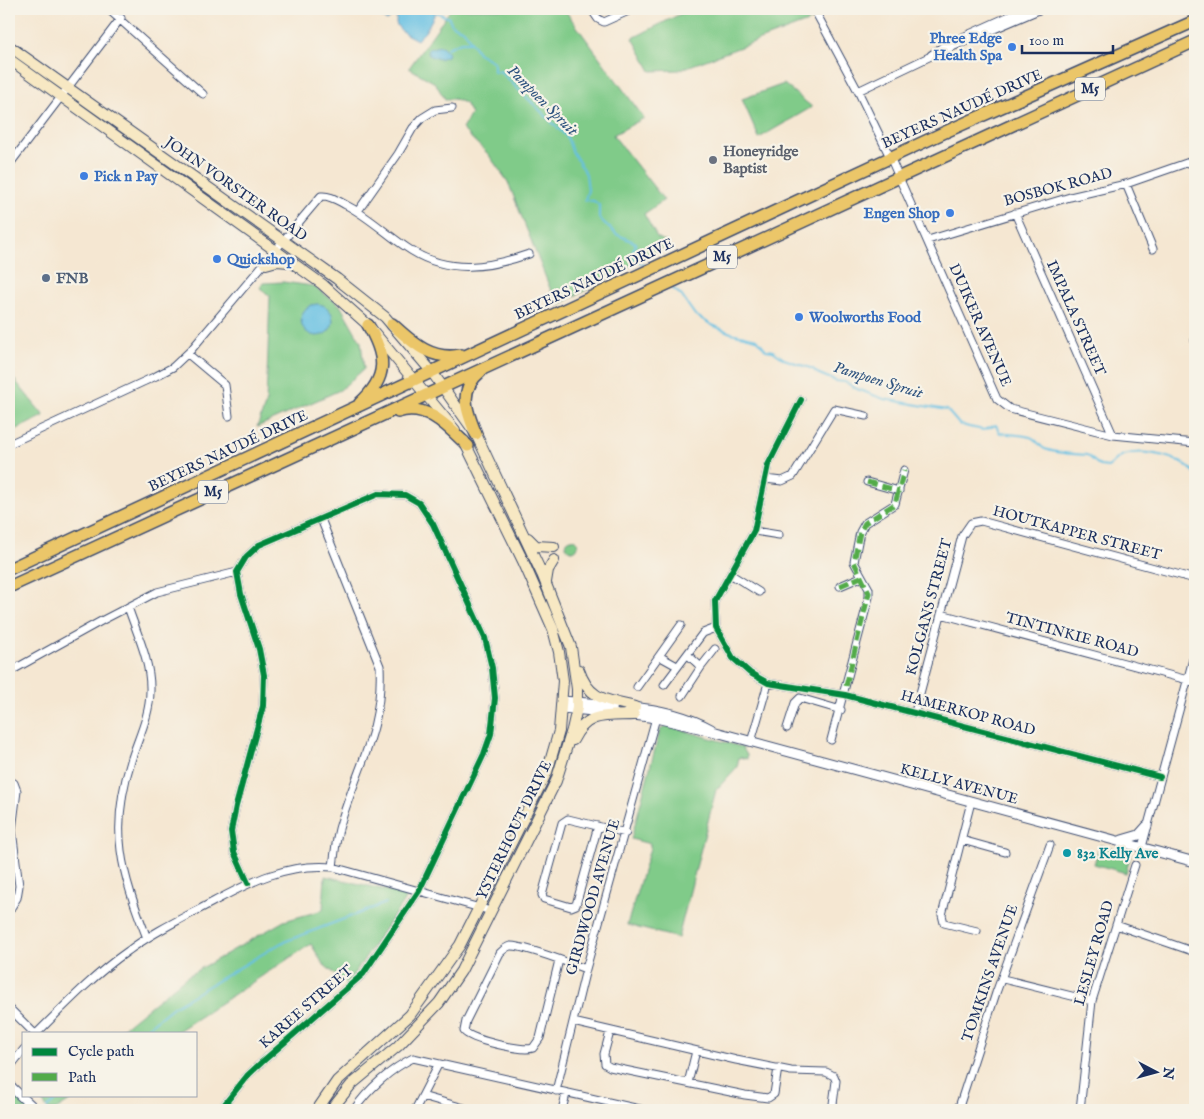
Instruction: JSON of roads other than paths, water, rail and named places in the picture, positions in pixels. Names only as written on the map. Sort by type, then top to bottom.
[{"type":"main road","name":"BEYERS NAUDÉ DRIVE","points":[[9,569],[351,411],[890,157],[1195,21]]},
{"type":"main road","name":"BEYERS NAUDÉ DRIVE","points":[[9,587],[1195,41]]},
{"type":"main road","name":"JOHN VORSTER ROAD","points":[[9,46],[64,92],[276,252],[322,284],[368,325],[427,394]]},
{"type":"main road","name":"JOHN VORSTER ROAD","points":[[9,59],[64,92],[368,302],[392,324],[443,387]]},
{"type":"main road","points":[[266,264],[277,261],[295,264]]},
{"type":"main road","points":[[392,324],[421,349],[431,354],[453,356],[481,349]]},
{"type":"main road","points":[[351,411],[373,389],[381,374],[382,356],[379,344],[368,325]]},
{"type":"main road","points":[[476,434],[466,407],[465,398],[471,381],[490,364]]},
{"type":"main road","name":"YSTERHOUT DRIVE","points":[[331,1110],[351,1085],[398,1046],[439,1004],[461,971],[556,781],[565,757],[577,705],[571,647],[546,583],[476,434],[443,387]]},
{"type":"main road","name":"YSTERHOUT DRIVE","points":[[317,1110],[337,1081],[391,1034],[426,994],[460,945],[546,772],[559,731],[562,704],[562,666],[553,629],[468,446],[427,394]]},
{"type":"main road","points":[[365,423],[401,410],[419,411],[443,422],[468,446]]},
{"type":"main road","points":[[523,531],[536,546],[554,547]]},
{"type":"main road","points":[[546,583],[548,570],[554,560]]},
{"type":"main road","points":[[571,647],[583,682],[594,695],[634,711]]},
{"type":"main road","points":[[565,757],[578,730],[592,719],[634,711]]},
{"type":"street","points":[[108,9],[121,18],[203,94]]},
{"type":"street","points":[[591,9],[598,19],[604,22],[634,9]]},
{"type":"street","name":"DUIKER AVENUE","points":[[814,9],[858,91],[890,157],[994,394],[1001,403],[1010,409],[1113,435],[1195,443]]},
{"type":"street","points":[[931,56],[945,45],[1025,9]]},
{"type":"street","points":[[858,91],[931,56],[1041,9]]},
{"type":"street","points":[[9,165],[121,18]]},
{"type":"street","points":[[358,211],[398,154],[413,128],[422,118],[435,110],[452,108]]},
{"type":"street","name":"BOSBOK ROAD","points":[[928,240],[1015,213],[1126,184],[1195,160]]},
{"type":"street","points":[[1126,184],[1153,249]]},
{"type":"street","points":[[9,444],[156,376],[188,354],[266,264],[321,196],[328,197],[358,211],[412,251],[438,263],[474,268],[503,263],[529,254]]},
{"type":"street","name":"IMPALA STREET","points":[[1015,213],[1113,435]]},
{"type":"street","points":[[188,354],[225,385],[229,416]]},
{"type":"street","points":[[751,742],[768,683],[750,673],[733,658],[716,628],[715,602],[754,532],[765,479],[776,447],[801,400]]},
{"type":"street","points":[[765,479],[782,481],[793,476],[834,409],[866,416]]},
{"type":"street","points":[[831,740],[845,695],[869,597],[869,590],[856,567],[854,557],[862,528],[866,522],[893,506],[904,470]]},
{"type":"street","points":[[867,482],[899,491]]},
{"type":"street","name":"KAREE STREET","points":[[220,1110],[257,1067],[363,974],[419,891],[484,754],[491,734],[495,698],[492,668],[485,638],[433,524],[413,498],[397,494],[378,494],[259,545],[246,557],[238,572]]},
{"type":"street","points":[[321,519],[380,666],[381,688],[378,716],[365,759],[340,823],[333,868]]},
{"type":"street","name":"HOUTKAPPER STREET","points":[[981,521],[1195,579]]},
{"type":"street","name":"KOLGANS STREET","points":[[915,712],[964,530],[971,522],[981,521]]},
{"type":"street","points":[[754,532],[779,535]]},
{"type":"street","points":[[9,672],[128,607],[171,587],[238,572],[241,594],[259,648],[264,675],[260,720],[231,831],[234,852],[248,883]]},
{"type":"street","points":[[730,574],[759,592]]},
{"type":"street","points":[[840,586],[861,577]]},
{"type":"street","points":[[128,607],[146,660],[150,693],[146,716],[124,788],[119,822],[120,845],[125,879],[147,938]]},
{"type":"street","name":"TINTINKIE ROAD","points":[[941,614],[1195,682]]},
{"type":"street","points":[[637,687],[681,624]]},
{"type":"street","points":[[664,685],[703,633],[716,628]]},
{"type":"street","points":[[682,696],[715,649]]},
{"type":"street","points":[[1142,847],[1195,652]]},
{"type":"street","points":[[688,655],[701,667]]},
{"type":"street","points":[[659,656],[677,666]]},
{"type":"street","name":"HAMERKOP ROAD","points":[[768,683],[845,695],[1160,777]]},
{"type":"street","points":[[788,728],[795,703],[800,698],[840,710]]},
{"type":"street","name":"KELLY AVENUE","points":[[562,704],[657,715],[1195,862]]},
{"type":"street","name":"GIRDWOOD AVENUE","points":[[556,1091],[586,969],[626,833],[657,715]]},
{"type":"street","points":[[9,780],[14,783],[16,791],[12,830],[19,886],[17,898],[9,911]]},
{"type":"street","points":[[971,802],[942,919],[950,925],[976,932]]},
{"type":"street","points":[[598,826],[577,903],[571,907],[544,899],[542,895],[562,824],[568,819],[598,826],[626,833]]},
{"type":"street","points":[[1116,840],[1133,838],[1144,831],[1147,826]]},
{"type":"street","points":[[962,840],[1005,852]]},
{"type":"street","name":"TOMKINS AVENUE","points":[[958,1110],[996,993],[1003,979],[1050,845]]},
{"type":"street","name":"LESLEY ROAD","points":[[1080,1110],[1092,1001],[1135,865]]},
{"type":"street","points":[[37,1032],[107,967],[147,938],[248,883],[290,868],[333,868],[491,911]]},
{"type":"street","points":[[1116,925],[1195,952]]},
{"type":"street","points":[[559,960],[540,1038],[533,1048],[516,1048],[466,1034],[464,1031],[466,1021],[504,949],[516,947],[559,960],[586,969]]},
{"type":"street","points":[[1003,979],[1092,1001]]},
{"type":"street","points":[[9,1008],[35,1032]]},
{"type":"street","points":[[573,1022],[610,1032],[778,1068],[831,1074],[836,1081],[837,1088],[833,1104]]},
{"type":"street","points":[[610,1032],[604,1058],[607,1066],[768,1098],[774,1094],[778,1068]]},
{"type":"street","points":[[688,1083],[696,1051]]},
{"type":"street","points":[[9,1068],[22,1052]]},
{"type":"street","points":[[354,1110],[366,1095],[403,1063],[413,1058],[566,1094],[644,1110]]},
{"type":"street","points":[[415,1110],[438,1065]]},
{"type":"street","points":[[9,1085],[36,1110]]},
{"type":"street","points":[[562,1110],[566,1094]]},
{"type":"street","points":[[422,1096],[471,1110]]},
{"type":"water","points":[[371,9],[396,9],[407,12],[410,9],[432,9],[436,12],[425,32],[417,40],[400,29],[396,23],[396,14],[387,21]]},
{"type":"water","points":[[442,46],[448,52],[447,56],[439,59],[430,56],[427,51],[430,48]]},
{"type":"water","points":[[317,304],[323,305],[328,309],[332,314],[332,326],[328,331],[323,335],[317,336],[311,335],[306,331],[302,326],[301,320],[302,314],[306,309],[311,305]]},
{"type":"waterway","name":"Pampoen Spruit","points":[[436,12],[449,18],[452,25],[464,30],[478,53],[494,62],[494,72],[500,71],[567,137],[572,151],[586,174],[588,190],[585,200],[594,201],[599,205],[599,218],[616,234],[636,243],[631,257],[646,266]]},
{"type":"waterway","name":"Pampoen Spruit","points":[[447,48],[461,42],[471,42]]},
{"type":"waterway","name":"Pampoen Spruit","points":[[671,287],[681,295],[695,315],[712,325],[731,333],[757,339],[766,350],[773,351],[784,359],[884,399],[947,410],[959,424],[969,427],[984,430],[996,425],[1000,433],[1032,438],[1043,448],[1050,451],[1087,455],[1100,466],[1108,467],[1122,456],[1132,453],[1152,453],[1181,462],[1195,473]]},
{"type":"waterway","points":[[142,1032],[173,1007],[281,943],[386,903]]},
{"type":"waterway","points":[[47,1108],[61,1096]]},
{"type":"place","name":"Phree Edge Health Spa","points":[[1012,47]]},
{"type":"place","name":"Honeyridge Baptist","points":[[713,160]]},
{"type":"place","name":"Pick n Pay","points":[[84,176]]},
{"type":"place","name":"Engen Shop","points":[[950,213]]},
{"type":"place","name":"Quickshop","points":[[217,259]]},
{"type":"place","name":"FNB","points":[[46,278]]},
{"type":"place","name":"Woolworths Food","points":[[799,317]]},
{"type":"place","name":"832 Kelly Ave","points":[[1067,853]]}]
